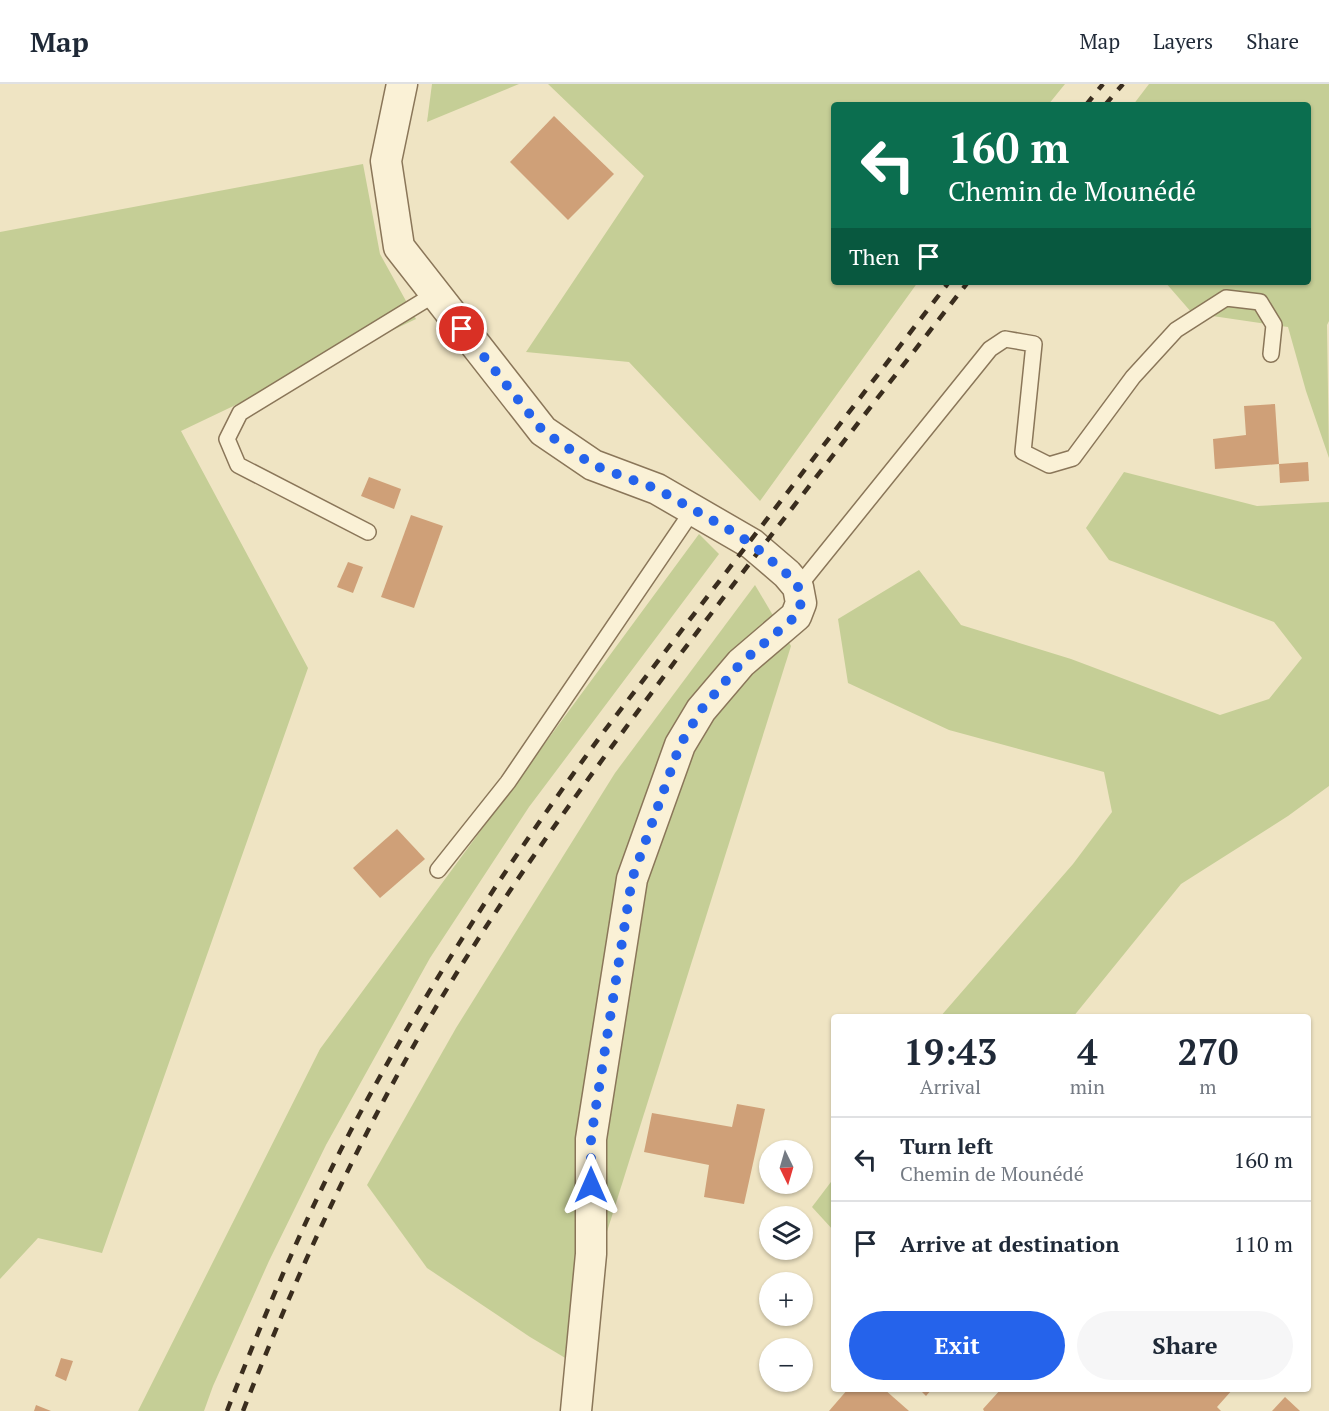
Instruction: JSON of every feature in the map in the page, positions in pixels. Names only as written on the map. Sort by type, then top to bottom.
[{"type":"street","points":[[402,84],[386,161],[399,248],[543,431],[593,465],[657,489],[752,544],[787,574],[798,587],[801,603],[796,616],[741,663],[701,710],[680,745],[632,879],[591,1138],[591,1254],[576,1411]]},
{"type":"lane","points":[[368,532],[238,465],[227,439],[240,413],[435,294]]},
{"type":"lane","points":[[798,587],[990,348],[1005,339],[1034,344],[1023,452],[1049,465],[1074,458],[1133,377],[1176,330],[1226,298],[1260,302],[1274,325],[1271,354]]},
{"type":"lane","points":[[438,870],[508,782],[693,510]]},
{"type":"green space","points":[[432,84],[519,84],[427,122]]},
{"type":"green space","points":[[548,84],[1065,84],[1050,102],[831,102],[831,285],[916,285],[760,501],[629,362],[526,352],[644,176]]},
{"type":"green space","points":[[1149,84],[1329,84],[1329,321],[1327,325],[1329,458],[1306,391],[1288,327],[1192,313],[1168,285],[1311,285],[1311,102],[1135,102]]},
{"type":"green space","points":[[363,164],[380,254],[416,319],[181,431],[308,668],[102,1253],[38,1238],[0,1279],[0,232]]},
{"type":"green space","points":[[1124,472],[1257,506],[1329,502],[1329,786],[1288,816],[1181,884],[1075,1014],[943,1014],[1073,864],[1112,812],[1104,772],[949,730],[848,683],[838,619],[919,570],[961,625],[1071,659],[1220,715],[1269,699],[1302,658],[1274,622],[1109,560],[1086,528]]},
{"type":"green space","points":[[699,534],[719,554],[529,807],[430,958],[326,1145],[269,1261],[204,1411],[138,1411],[320,1049]]},
{"type":"green space","points":[[755,585],[791,646],[567,1359],[427,1268],[367,1185],[456,1028],[615,773]]},
{"type":"green space","points":[[831,1182],[831,1228],[813,1206]]},
{"type":"building","points":[[554,116],[614,174],[568,220],[510,162]]},
{"type":"building","points":[[1275,404],[1279,464],[1215,469],[1213,439],[1246,435],[1244,406]]},
{"type":"building","points":[[1308,462],[1309,481],[1280,483],[1279,464]]},
{"type":"building","points":[[369,477],[401,489],[394,509],[361,496]]},
{"type":"building","points":[[411,515],[443,526],[414,608],[381,597]]},
{"type":"building","points":[[348,562],[363,567],[353,593],[337,587]]},
{"type":"building","points":[[397,829],[425,859],[380,898],[353,868]]},
{"type":"building","points":[[737,1104],[765,1109],[744,1204],[704,1197],[709,1165],[644,1152],[652,1113],[732,1127]]},
{"type":"building","points":[[61,1358],[73,1361],[66,1381],[55,1376]]},
{"type":"building","points":[[845,1392],[887,1392],[909,1411],[829,1411]]},
{"type":"building","points":[[998,1392],[1230,1392],[1217,1407],[1221,1411],[984,1411],[983,1409]]},
{"type":"building","points":[[1285,1397],[1300,1411],[1272,1411]]},
{"type":"building","points":[[36,1405],[51,1411],[34,1411]]},
{"type":"railway","points":[[1088,102],[1103,84]]},
{"type":"railway","points":[[1108,102],[1123,84]]},
{"type":"railway","points":[[227,1411],[285,1270],[350,1132],[378,1079],[470,926],[536,827],[605,730],[947,285]]},
{"type":"railway","points":[[243,1411],[286,1306],[357,1152],[410,1051],[467,957],[556,824],[650,695],[966,285]]},
{"type":"route","points":[[462,329],[543,431],[593,465],[657,489],[752,544],[787,574],[798,587],[801,603],[796,616],[741,663],[701,710],[680,745],[632,879],[591,1138],[591,1185]]}]
